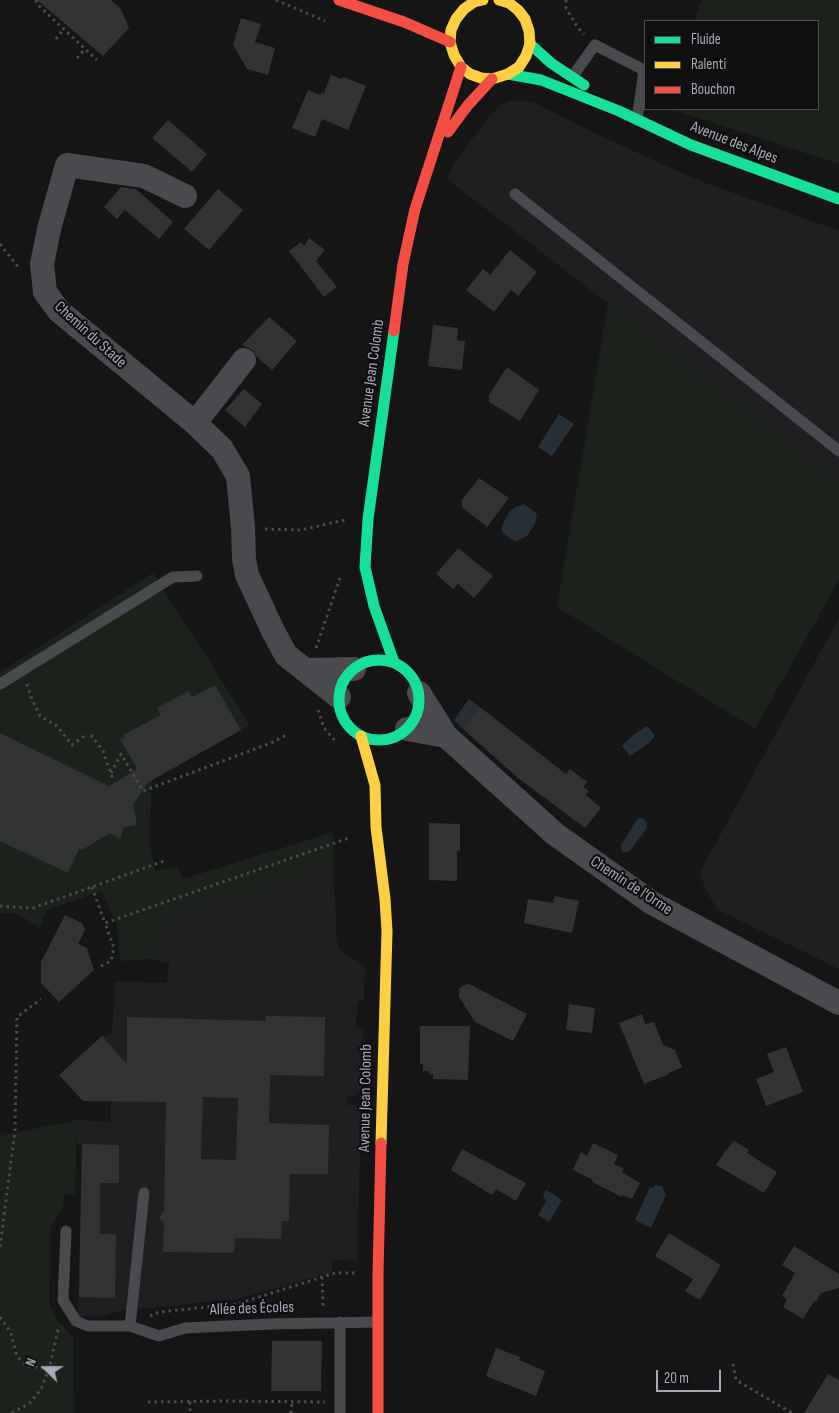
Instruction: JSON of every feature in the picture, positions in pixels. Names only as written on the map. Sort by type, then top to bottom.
[{"type":"street","points":[[339,0],[404,22],[450,42]]},
{"type":"street","points":[[483,0],[474,2],[464,9],[456,19],[450,42],[454,56],[461,67],[476,76],[492,79],[508,74],[519,67],[526,56],[530,44],[529,31],[525,19],[524,0]]},
{"type":"street","points":[[499,0],[509,3],[525,19]]},
{"type":"street","points":[[441,20],[456,19]]},
{"type":"street","points":[[404,22],[426,20]]},
{"type":"street","name":"Avenue des Alpes","points":[[530,44],[551,63],[619,111]]},
{"type":"street","name":"Avenue Jean Colomb","points":[[394,662],[374,606],[365,567],[368,519],[403,264],[416,209],[461,67]]},
{"type":"street","name":"Avenue des Alpes","points":[[508,74],[541,80],[619,111],[691,145],[839,199]]},
{"type":"street","name":"Avenue Jean Colomb","points":[[436,146],[468,105],[492,79]]},
{"type":"street","name":"Chemin du Stade","points":[[185,196],[144,176],[67,165],[49,229],[42,264],[45,292],[59,311],[195,422],[222,449],[238,476],[244,559],[247,575],[273,631],[286,655],[340,697]]},
{"type":"street","points":[[195,422],[244,360]]},
{"type":"street","name":"Avenue Jean Colomb","points":[[370,632],[374,606]]},
{"type":"street","points":[[368,648],[359,666],[341,687],[340,709],[344,720],[361,736],[373,740],[386,740],[402,732],[446,736]]},
{"type":"street","points":[[307,670],[359,666],[385,660],[394,662],[406,669],[415,680],[420,693],[419,706],[415,719],[402,732],[391,750]]},
{"type":"street","name":"Chemin de l'Orme","points":[[420,693],[446,736],[555,834],[652,902],[839,1003]]},
{"type":"street","name":"Avenue Jean Colomb","points":[[361,736],[375,785],[376,827],[387,931],[378,1274],[378,1413]]},
{"type":"street","name":"Avenue Jean Colomb","points":[[375,785],[381,771]]},
{"type":"lane","points":[[572,77],[595,45],[644,70],[637,120]]},
{"type":"lane","points":[[515,194],[839,451]]},
{"type":"lane","points":[[0,684],[173,577],[197,576]]},
{"type":"lane","points":[[130,1326],[144,1193]]},
{"type":"lane","points":[[66,1231],[63,1300],[76,1321]]},
{"type":"lane","name":"Allée des Écoles","points":[[76,1321],[93,1326],[130,1326],[159,1336],[185,1328],[378,1322]]},
{"type":"lane","points":[[340,1322],[340,1413]]},
{"type":"path","points":[[36,0],[38,5],[97,60]]},
{"type":"path","points":[[276,0],[329,23]]},
{"type":"path","points":[[566,0],[566,8],[578,28],[595,45]]},
{"type":"path","points":[[56,39],[64,29]]},
{"type":"path","points":[[77,58],[85,49]]},
{"type":"path","points":[[243,527],[301,530],[346,520],[368,519]]},
{"type":"path","points":[[22,670],[40,716],[57,726],[72,745],[89,735],[103,751],[113,780]]},
{"type":"path","points":[[318,707],[324,728],[338,745]]},
{"type":"path","points":[[110,773],[121,754],[143,791],[271,743],[288,734]]},
{"type":"path","points":[[105,923],[349,838]]},
{"type":"path","points":[[0,906],[33,908],[167,860]]},
{"type":"path","points":[[92,887],[114,948],[111,961],[101,966]]},
{"type":"path","points":[[0,1247],[15,1130],[17,1017],[41,999]]},
{"type":"path","points":[[130,1326],[159,1312],[238,1304],[335,1273],[378,1274]]},
{"type":"path","points":[[0,1317],[11,1332],[16,1353],[20,1360],[27,1366],[49,1369]]},
{"type":"path","points":[[12,1413],[30,1403],[41,1389],[49,1369],[58,1330],[76,1321]]},
{"type":"path","points":[[733,1364],[736,1380],[792,1413]]},
{"type":"path","points":[[291,1413],[292,1401]]},
{"type":"path","points":[[148,1402],[328,1402]]},
{"type":"path","points":[[190,1402],[190,1413]]},
{"type":"shaded area","points":[[702,0],[839,0],[839,164],[674,110],[819,110],[819,20],[694,20]]},
{"type":"shaded area","points":[[510,101],[525,101],[537,104],[605,138],[698,180],[839,231],[839,482],[447,179],[454,163],[489,117],[500,105]]},
{"type":"shaded area","points":[[608,304],[839,482],[839,580],[755,729],[557,607]]},
{"type":"shaded area","points":[[559,414],[574,424],[552,456],[538,447]]},
{"type":"shaded area","points":[[524,504],[537,514],[535,524],[527,536],[515,542],[502,532],[502,526],[509,512]]},
{"type":"shaded area","points":[[153,573],[250,725],[152,780],[149,843],[156,871],[177,866],[183,879],[333,832],[333,863],[241,896],[217,897],[177,911],[161,928],[150,959],[120,961],[117,925],[101,891],[47,910],[39,928],[17,913],[0,913],[0,672]]},
{"type":"shaded area","points":[[839,618],[839,969],[718,910],[705,889],[700,872]]},
{"type":"shaded area","points":[[469,699],[480,707],[463,729],[454,720]]},
{"type":"shaded area","points":[[647,726],[655,736],[648,744],[630,756],[622,746],[633,735]]},
{"type":"shaded area","points":[[638,818],[644,819],[647,823],[647,828],[629,852],[622,852],[621,845]]},
{"type":"shaded area","points":[[333,863],[337,943],[341,952],[365,966],[364,999],[357,1002],[356,1028],[363,1029],[362,1089],[356,1095],[347,1096],[347,1105],[354,1105],[361,1112],[357,1261],[332,1260],[332,1272],[237,1299],[118,1311],[99,1317],[78,1316],[82,1145],[77,1144],[77,1120],[111,1122],[111,1102],[83,1101],[59,1075],[102,1036],[112,1034],[115,981],[167,983],[169,963],[150,959],[161,928],[177,911],[217,897],[241,896]]},
{"type":"shaded area","points":[[77,1120],[75,1195],[64,1194],[63,1207],[51,1227],[49,1304],[57,1319],[73,1337],[74,1413],[0,1413],[0,1136]]},
{"type":"shaded area","points":[[655,1185],[662,1186],[666,1195],[651,1228],[635,1220],[650,1187],[652,1188]]},
{"type":"shaded area","points":[[546,1190],[562,1200],[549,1222],[538,1215],[546,1201],[543,1195]]},
{"type":"building","points":[[37,0],[111,0],[121,9],[129,28],[103,56]]},
{"type":"building","points":[[241,18],[261,24],[255,42],[275,48],[268,75],[247,69],[233,45]]},
{"type":"building","points":[[331,75],[342,79],[343,77],[366,86],[348,130],[322,119],[315,137],[292,128],[308,90],[320,95],[322,92],[324,93]]},
{"type":"building","points":[[168,120],[207,154],[192,172],[152,138]]},
{"type":"building","points":[[121,187],[136,189],[173,222],[159,239],[125,210],[117,219],[104,207]]},
{"type":"building","points":[[218,189],[243,210],[209,250],[184,229]]},
{"type":"building","points":[[309,238],[325,250],[316,261],[337,287],[324,297],[289,251],[301,242],[304,246]]},
{"type":"building","points":[[510,250],[537,272],[518,296],[511,290],[494,312],[466,290],[483,269],[490,275]]},
{"type":"building","points":[[269,317],[297,341],[272,370],[257,357],[253,350],[242,345]]},
{"type":"building","points":[[433,325],[458,328],[457,340],[465,341],[462,370],[428,366]]},
{"type":"building","points":[[507,367],[539,390],[520,421],[489,402],[489,395]]},
{"type":"building","points":[[244,389],[262,404],[245,427],[225,410]]},
{"type":"building","points":[[479,478],[509,498],[487,527],[462,507],[462,500]]},
{"type":"building","points":[[458,548],[493,576],[474,598],[458,584],[453,589],[436,574]]},
{"type":"building","points":[[215,685],[241,730],[147,783],[133,805],[137,825],[124,827],[120,839],[110,833],[82,850],[79,849],[68,873],[0,841],[0,733],[109,786],[137,769],[120,739],[125,737],[123,735],[161,715],[157,708],[188,691],[192,697]]},
{"type":"building","points":[[480,707],[566,774],[570,769],[587,782],[583,787],[589,791],[586,795],[601,808],[585,828],[518,778],[463,729]]},
{"type":"building","points":[[429,823],[460,824],[460,851],[457,851],[457,881],[429,880]]},
{"type":"building","points":[[555,896],[579,901],[572,933],[524,923],[528,899],[553,903]]},
{"type":"building","points":[[65,915],[82,923],[85,930],[78,944],[87,948],[94,970],[59,1002],[41,983],[41,962]]},
{"type":"building","points":[[467,984],[527,1014],[513,1041],[475,1022],[459,997],[459,989]]},
{"type":"building","points":[[569,1004],[595,1008],[592,1033],[566,1030]]},
{"type":"building","points":[[642,1014],[645,1024],[654,1022],[663,1045],[675,1050],[682,1067],[644,1084],[619,1023]]},
{"type":"building","points":[[266,1016],[325,1017],[324,1076],[270,1075],[269,1123],[329,1125],[328,1174],[290,1174],[289,1221],[282,1221],[281,1239],[235,1238],[234,1253],[163,1252],[164,1223],[159,1218],[164,1211],[166,1102],[83,1101],[59,1075],[102,1036],[127,1064],[127,1017],[266,1021]],"holes":[[[203,1097],[238,1098],[236,1160],[201,1159]]]},
{"type":"building","points":[[420,1026],[470,1026],[468,1080],[433,1079],[433,1075],[429,1074],[429,1071],[423,1071],[423,1064],[420,1064]]},
{"type":"building","points":[[786,1047],[803,1092],[766,1106],[756,1079],[774,1072],[767,1054]]},
{"type":"building","points":[[734,1141],[749,1150],[747,1153],[777,1172],[764,1193],[716,1165]]},
{"type":"building","points":[[593,1143],[618,1155],[614,1164],[624,1169],[622,1172],[640,1183],[632,1199],[623,1195],[622,1197],[573,1170],[581,1152],[587,1156]]},
{"type":"building","points":[[82,1144],[119,1145],[119,1183],[100,1183],[100,1234],[116,1234],[115,1298],[79,1297]]},
{"type":"building","points":[[462,1149],[526,1183],[516,1201],[496,1189],[492,1195],[451,1170]]},
{"type":"building","points":[[669,1233],[721,1265],[700,1300],[685,1291],[693,1279],[655,1256]]},
{"type":"building","points":[[794,1246],[839,1274],[839,1288],[821,1293],[803,1319],[783,1307],[787,1299],[782,1296],[795,1273],[782,1265]]},
{"type":"building","points":[[272,1341],[322,1341],[321,1391],[271,1391]]},
{"type":"building","points":[[496,1348],[520,1357],[519,1360],[545,1371],[536,1396],[486,1376]]},
{"type":"building","points":[[828,1374],[839,1380],[839,1413],[804,1413]]},
{"type":"traffic: fast","points":[[530,44],[551,63],[584,85]]},
{"type":"traffic: fast","points":[[508,74],[541,80],[619,111],[691,145],[839,199]]},
{"type":"traffic: fast","points":[[394,331],[368,519],[365,567],[374,606],[394,662]]},
{"type":"traffic: fast","points":[[379,660],[394,663],[407,672],[416,685],[419,700],[416,715],[407,728],[394,737],[379,740],[364,737],[351,728],[342,715],[339,700],[342,685],[351,672],[364,663],[379,660]]},
{"type":"traffic: slow","points":[[483,0],[474,2],[464,9],[456,19],[451,30],[450,42],[454,55],[461,67],[470,74],[492,79],[508,74],[519,67],[526,56],[530,44],[529,31],[525,19],[509,3],[499,0]]},
{"type":"traffic: slow","points":[[361,736],[375,785],[376,827],[387,931],[381,1143]]},
{"type":"traffic: jam","points":[[339,0],[404,22],[450,42]]},
{"type":"traffic: jam","points":[[394,331],[403,264],[415,209],[461,67]]},
{"type":"traffic: jam","points":[[448,132],[468,105],[492,79]]},
{"type":"traffic: jam","points":[[378,1413],[378,1274],[381,1143]]}]
